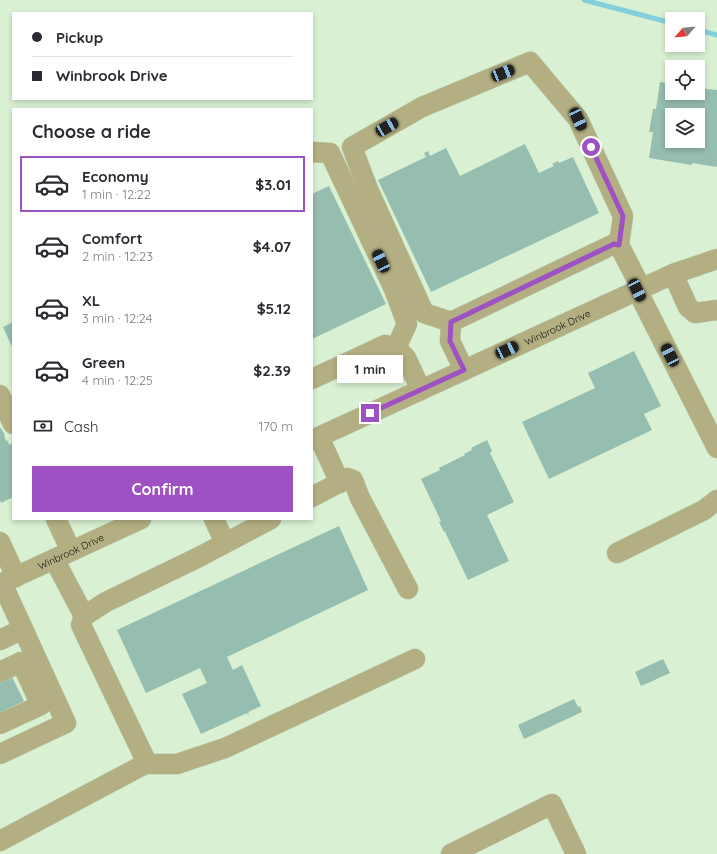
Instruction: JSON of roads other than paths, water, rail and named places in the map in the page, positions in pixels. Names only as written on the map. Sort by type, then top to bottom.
[{"type":"street","points":[[619,245],[614,244],[451,322],[424,313],[368,189],[352,147],[422,107],[530,62],[578,119],[623,216],[619,245],[717,448]]},
{"type":"street","points":[[313,152],[330,153],[394,289],[407,324],[396,348]]},
{"type":"street","name":"Winbrook Drive","points":[[316,438],[639,289],[674,274],[717,259]]},
{"type":"street","points":[[674,274],[688,307],[695,313],[717,310]]},
{"type":"street","points":[[451,322],[450,341],[464,370]]},
{"type":"street","points":[[313,378],[385,345],[396,348],[406,358],[421,390]]},
{"type":"street","points":[[0,395],[12,422]]},
{"type":"street","points":[[316,438],[340,483]]},
{"type":"street","points":[[313,496],[348,478],[353,480],[360,498],[408,589]]},
{"type":"street","points":[[616,553],[704,510],[717,500]]},
{"type":"street","points":[[56,520],[63,555],[84,616],[81,625],[146,764]]},
{"type":"street","name":"Winbrook Drive","points":[[6,582],[140,520]]},
{"type":"street","points":[[214,520],[225,543]]},
{"type":"street","points":[[84,616],[106,602],[269,520]]},
{"type":"street","points":[[0,542],[6,582],[23,629],[66,723],[0,754]]},
{"type":"street","points":[[0,640],[23,629]]},
{"type":"street","points":[[0,841],[146,764],[176,764],[225,748],[415,659]]},
{"type":"street","points":[[0,672],[21,662],[41,704],[0,724]]},
{"type":"street","points":[[451,854],[552,804],[576,854]]},
{"type":"waterway","points":[[584,0],[665,21]]},
{"type":"waterway","points":[[705,32],[717,35]]}]
